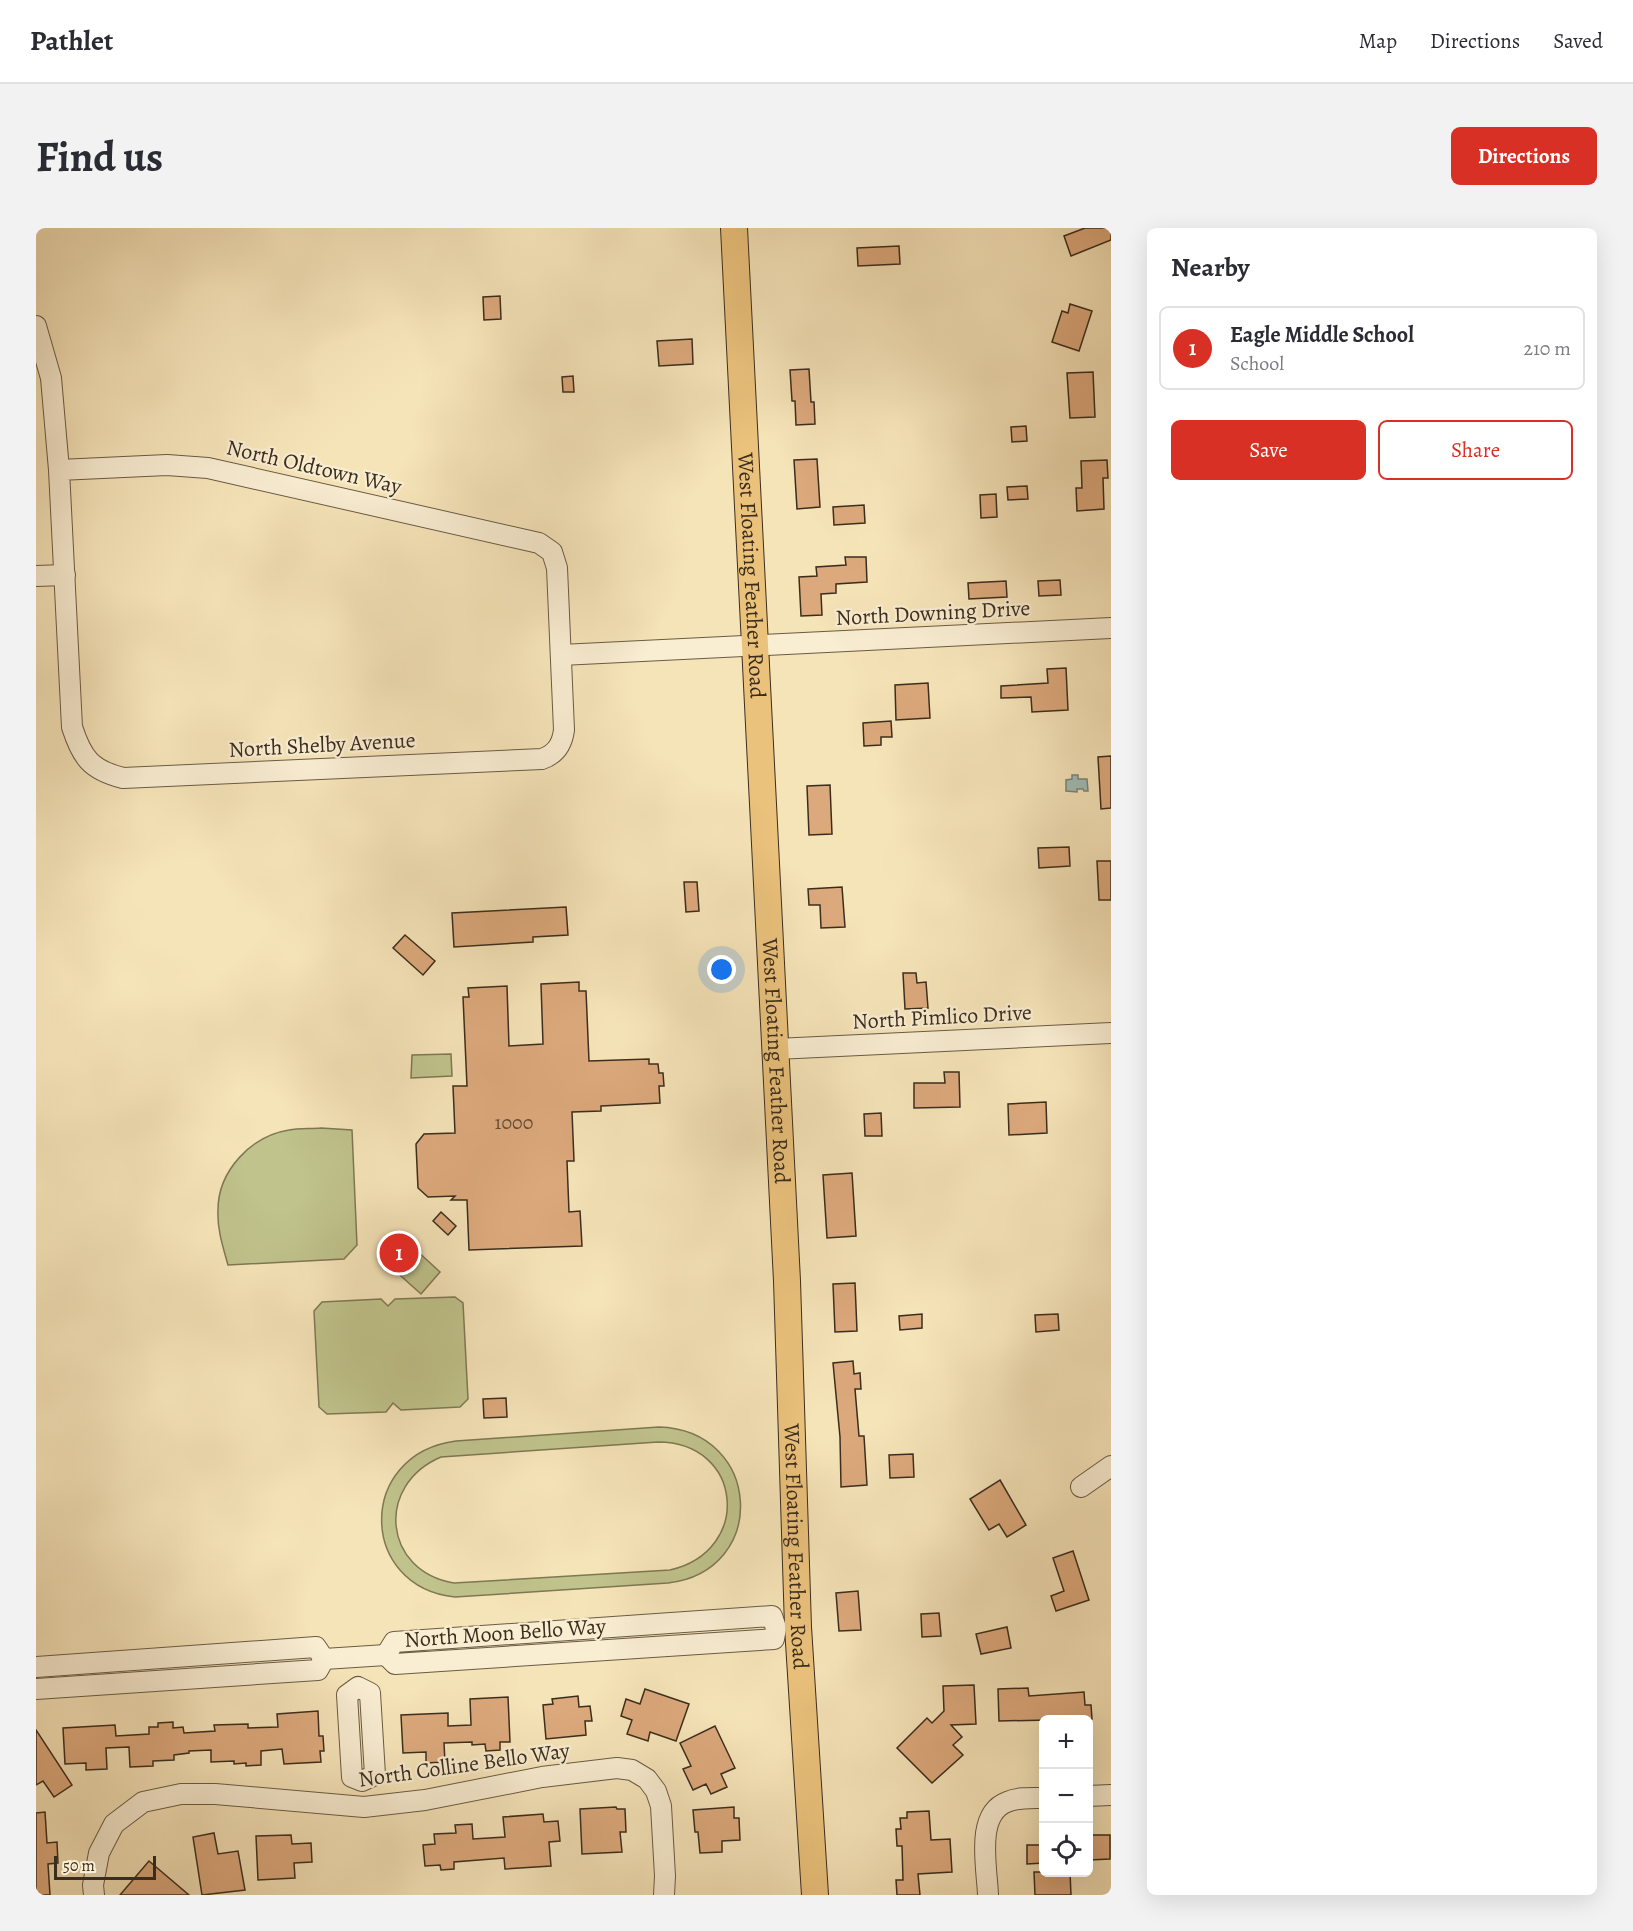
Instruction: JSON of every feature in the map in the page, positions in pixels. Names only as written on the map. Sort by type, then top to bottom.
[{"type":"main road","name":"West Floating Feather Road","points":[[734,228],[787,1281],[787,1628],[815,1895]]},
{"type":"street","points":[[36,326],[51,378],[65,575],[36,576]]},
{"type":"street","name":"North Oldtown Way","points":[[59,470],[167,465],[208,468],[539,543],[552,552],[557,568],[561,655]]},
{"type":"street","name":"North Shelby Avenue","points":[[65,575],[72,727],[78,745],[90,762],[104,773],[123,778],[542,759],[552,756],[562,740],[564,730],[561,655]]},
{"type":"street","name":"North Downing Drive","points":[[561,655],[1111,628]]},
{"type":"street","name":"North Pimlico Drive","points":[[776,1049],[1111,1033]]},
{"type":"street","points":[[1081,1487],[1111,1466]]},
{"type":"street","name":"North Moon Bello Way","points":[[356,1657],[386,1655],[394,1642],[772,1616],[787,1628]]},
{"type":"street","points":[[36,1667],[316,1647],[324,1659]]},
{"type":"street","points":[[324,1659],[356,1657],[358,1687],[370,1693],[375,1775],[362,1781],[364,1807]]},
{"type":"street","points":[[36,1689],[318,1670],[324,1659]]},
{"type":"street","name":"North Colline Bello Way","points":[[94,1895],[93,1885],[99,1853],[114,1824],[143,1802],[181,1794],[215,1794],[364,1807],[424,1800],[542,1777],[617,1768],[632,1770],[647,1779],[656,1791],[661,1806],[664,1895]]},
{"type":"street","points":[[1093,1796],[1111,1795]]},
{"type":"street","points":[[988,1895],[985,1832],[988,1819],[995,1809],[1005,1802],[1014,1799],[1039,1798]]},
{"type":"green space","points":[[451,1054],[452,1076],[411,1078],[412,1055]]},
{"type":"green space","points":[[293,1129],[352,1130],[357,1245],[344,1259],[228,1265],[219,1231],[218,1210],[219,1196],[230,1169],[250,1148],[275,1134]]},
{"type":"green space","points":[[403,1238],[440,1272],[421,1294],[383,1260]]},
{"type":"green space","points":[[455,1297],[463,1303],[468,1399],[460,1407],[401,1410],[393,1403],[386,1412],[327,1414],[319,1407],[314,1311],[322,1302],[381,1299],[388,1306],[395,1299]]},
{"type":"green space","points":[[659,1427],[693,1434],[718,1451],[734,1475],[740,1502],[737,1529],[724,1554],[701,1573],[668,1583],[455,1597],[423,1588],[400,1570],[386,1547],[382,1520],[386,1493],[400,1469],[423,1451],[456,1441]],"holes":[[[658,1442],[686,1447],[707,1459],[721,1477],[727,1499],[725,1521],[715,1542],[697,1559],[670,1570],[454,1583],[430,1575],[413,1562],[401,1545],[396,1526],[397,1506],[405,1487],[420,1470],[441,1457]]]},
{"type":"water","points":[[1072,775],[1078,775],[1078,779],[1087,779],[1088,791],[1077,789],[1077,792],[1066,791],[1066,780],[1072,779]]},
{"type":"building","points":[[1085,228],[1111,228],[1111,240],[1071,256],[1064,236]]},
{"type":"building","points":[[899,246],[900,264],[858,266],[857,248]]},
{"type":"building","points":[[500,296],[501,319],[484,320],[483,297]]},
{"type":"building","points":[[1070,304],[1092,311],[1079,351],[1052,342],[1062,311],[1068,313]]},
{"type":"building","points":[[692,339],[693,364],[659,366],[657,341]]},
{"type":"building","points":[[809,369],[815,424],[796,425],[790,370]]},
{"type":"building","points":[[1093,372],[1095,417],[1070,418],[1067,373]]},
{"type":"building","points":[[573,376],[574,392],[563,392],[562,377]]},
{"type":"building","points":[[1026,426],[1027,441],[1012,442],[1011,427]]},
{"type":"building","points":[[817,459],[820,507],[797,509],[794,460]]},
{"type":"building","points":[[1107,460],[1108,478],[1103,478],[1104,509],[1077,511],[1076,488],[1082,488],[1081,461]]},
{"type":"building","points":[[1027,486],[1028,499],[1008,500],[1007,487]]},
{"type":"building","points":[[996,494],[997,517],[981,518],[980,495]]},
{"type":"building","points":[[864,505],[865,523],[834,525],[833,507]]},
{"type":"building","points":[[845,557],[866,557],[867,582],[836,584],[836,593],[821,594],[822,615],[801,616],[799,577],[817,576],[816,567],[846,565]]},
{"type":"building","points":[[1060,580],[1061,595],[1039,596],[1038,581]]},
{"type":"building","points":[[1006,581],[1007,597],[969,599],[968,583]]},
{"type":"building","points":[[1066,668],[1068,710],[1032,712],[1031,697],[1001,698],[1001,686],[1048,683],[1047,669]]},
{"type":"building","points":[[928,683],[930,718],[896,720],[895,685]]},
{"type":"building","points":[[891,721],[892,737],[881,737],[881,745],[864,746],[863,723]]},
{"type":"building","points":[[1111,756],[1111,808],[1101,809],[1098,757]]},
{"type":"building","points":[[830,785],[832,834],[809,835],[807,786]]},
{"type":"building","points":[[1069,847],[1070,866],[1039,868],[1038,848]]},
{"type":"building","points":[[1097,861],[1111,861],[1111,900],[1099,900]]},
{"type":"building","points":[[684,882],[697,882],[699,911],[686,912]]},
{"type":"building","points":[[842,887],[845,927],[821,928],[820,905],[809,905],[808,889]]},
{"type":"building","points":[[566,907],[568,935],[533,937],[533,942],[454,947],[452,913]]},
{"type":"building","points":[[405,935],[435,961],[423,975],[393,948]]},
{"type":"building","points":[[903,973],[916,973],[917,983],[926,982],[928,1008],[905,1009]]},
{"type":"building","points":[[579,982],[579,991],[586,991],[589,1061],[649,1059],[649,1064],[658,1064],[659,1073],[663,1073],[664,1086],[659,1086],[660,1103],[601,1106],[601,1111],[572,1112],[574,1161],[567,1161],[569,1212],[580,1211],[582,1246],[469,1250],[467,1200],[451,1200],[455,1196],[428,1197],[418,1188],[416,1144],[424,1134],[455,1133],[453,1086],[467,1086],[463,997],[469,997],[468,988],[507,986],[509,1046],[543,1044],[541,984]]},
{"type":"building","points":[[944,1072],[959,1072],[960,1107],[914,1108],[914,1083],[945,1083]]},
{"type":"building","points":[[1046,1102],[1047,1133],[1009,1135],[1008,1104]]},
{"type":"building","points":[[881,1113],[882,1136],[865,1136],[864,1114]]},
{"type":"building","points":[[852,1173],[856,1236],[827,1238],[823,1175]]},
{"type":"building","points":[[441,1212],[456,1226],[448,1235],[433,1221]]},
{"type":"building","points":[[855,1283],[857,1331],[835,1332],[833,1284]]},
{"type":"building","points":[[922,1314],[922,1328],[900,1330],[899,1316]]},
{"type":"building","points":[[1058,1314],[1059,1330],[1036,1332],[1035,1315]]},
{"type":"building","points":[[853,1361],[854,1374],[860,1373],[861,1389],[855,1389],[859,1436],[864,1436],[867,1485],[841,1487],[840,1437],[833,1363]]},
{"type":"building","points":[[506,1398],[507,1417],[484,1418],[483,1399]]},
{"type":"building","points":[[913,1454],[914,1477],[890,1478],[889,1455]]},
{"type":"building","points":[[1000,1480],[1026,1525],[1007,1537],[999,1524],[989,1530],[970,1499]]},
{"type":"building","points":[[1073,1551],[1089,1600],[1056,1611],[1051,1596],[1064,1591],[1053,1558]]},
{"type":"building","points":[[858,1591],[861,1630],[839,1631],[836,1593]]},
{"type":"building","points":[[939,1613],[941,1636],[922,1637],[921,1614]]},
{"type":"building","points":[[1007,1627],[1011,1648],[981,1654],[976,1634]]},
{"type":"building","points":[[974,1685],[976,1724],[951,1725],[962,1737],[953,1745],[963,1755],[932,1783],[897,1748],[927,1718],[932,1723],[944,1711],[943,1686]]},
{"type":"building","points":[[1028,1688],[1029,1696],[1084,1692],[1085,1705],[1091,1705],[1092,1715],[1039,1715],[1039,1720],[999,1721],[998,1689]]},
{"type":"building","points":[[645,1689],[689,1704],[676,1741],[650,1732],[648,1741],[627,1734],[632,1720],[621,1716],[626,1699],[640,1704]]},
{"type":"building","points":[[578,1696],[579,1707],[590,1706],[592,1721],[585,1721],[586,1735],[546,1739],[543,1705],[553,1704],[552,1699]]},
{"type":"building","points":[[508,1697],[510,1742],[500,1742],[500,1750],[486,1751],[485,1744],[472,1745],[472,1742],[444,1743],[445,1762],[426,1763],[426,1752],[403,1753],[401,1715],[448,1713],[448,1726],[471,1725],[470,1699]]},
{"type":"building","points":[[318,1711],[319,1736],[323,1736],[324,1751],[320,1751],[321,1762],[284,1764],[282,1749],[261,1751],[261,1765],[246,1766],[246,1763],[234,1764],[234,1761],[211,1762],[211,1750],[189,1751],[189,1753],[174,1755],[174,1760],[153,1761],[153,1766],[130,1767],[129,1747],[106,1748],[107,1769],[86,1770],[86,1763],[65,1764],[63,1728],[115,1725],[116,1736],[149,1734],[149,1727],[158,1727],[158,1723],[173,1722],[173,1728],[183,1727],[184,1733],[215,1731],[214,1725],[248,1724],[248,1728],[278,1727],[277,1714]]},
{"type":"building","points":[[715,1726],[735,1768],[721,1774],[727,1787],[711,1794],[706,1784],[693,1790],[683,1769],[691,1766],[680,1743]]},
{"type":"building","points":[[36,1730],[72,1785],[54,1797],[43,1781],[36,1785]]},
{"type":"building","points":[[616,1807],[625,1809],[626,1832],[620,1832],[622,1852],[582,1854],[580,1809]]},
{"type":"building","points":[[734,1807],[734,1818],[739,1818],[740,1840],[722,1841],[722,1852],[700,1853],[693,1810]]},
{"type":"building","points":[[929,1811],[931,1840],[950,1839],[952,1872],[918,1874],[920,1895],[897,1895],[896,1880],[903,1880],[902,1846],[897,1846],[896,1829],[901,1829],[900,1818],[907,1818],[907,1812]]},
{"type":"building","points":[[45,1812],[47,1843],[57,1842],[58,1863],[48,1864],[50,1895],[36,1895],[36,1813]]},
{"type":"building","points":[[543,1814],[544,1822],[558,1821],[560,1841],[549,1842],[551,1866],[505,1869],[504,1858],[454,1862],[454,1869],[441,1870],[440,1865],[425,1866],[423,1845],[435,1844],[434,1834],[456,1833],[455,1825],[472,1824],[473,1839],[505,1837],[503,1817]]},
{"type":"building","points":[[214,1833],[218,1854],[238,1851],[245,1890],[202,1895],[193,1837]]},
{"type":"building","points":[[291,1835],[292,1844],[311,1843],[312,1862],[294,1863],[295,1878],[258,1880],[256,1836]]},
{"type":"building","points":[[1093,1835],[1110,1835],[1110,1859],[1093,1860]]},
{"type":"building","points":[[1027,1845],[1039,1845],[1039,1863],[1027,1864]]},
{"type":"building","points":[[149,1861],[189,1895],[120,1895]]},
{"type":"building","points":[[1034,1872],[1039,1872],[1039,1877],[1070,1877],[1071,1895],[1035,1895]]},
{"type":"place","name":"Eagle Middle School","points":[[399,1253]]}]
